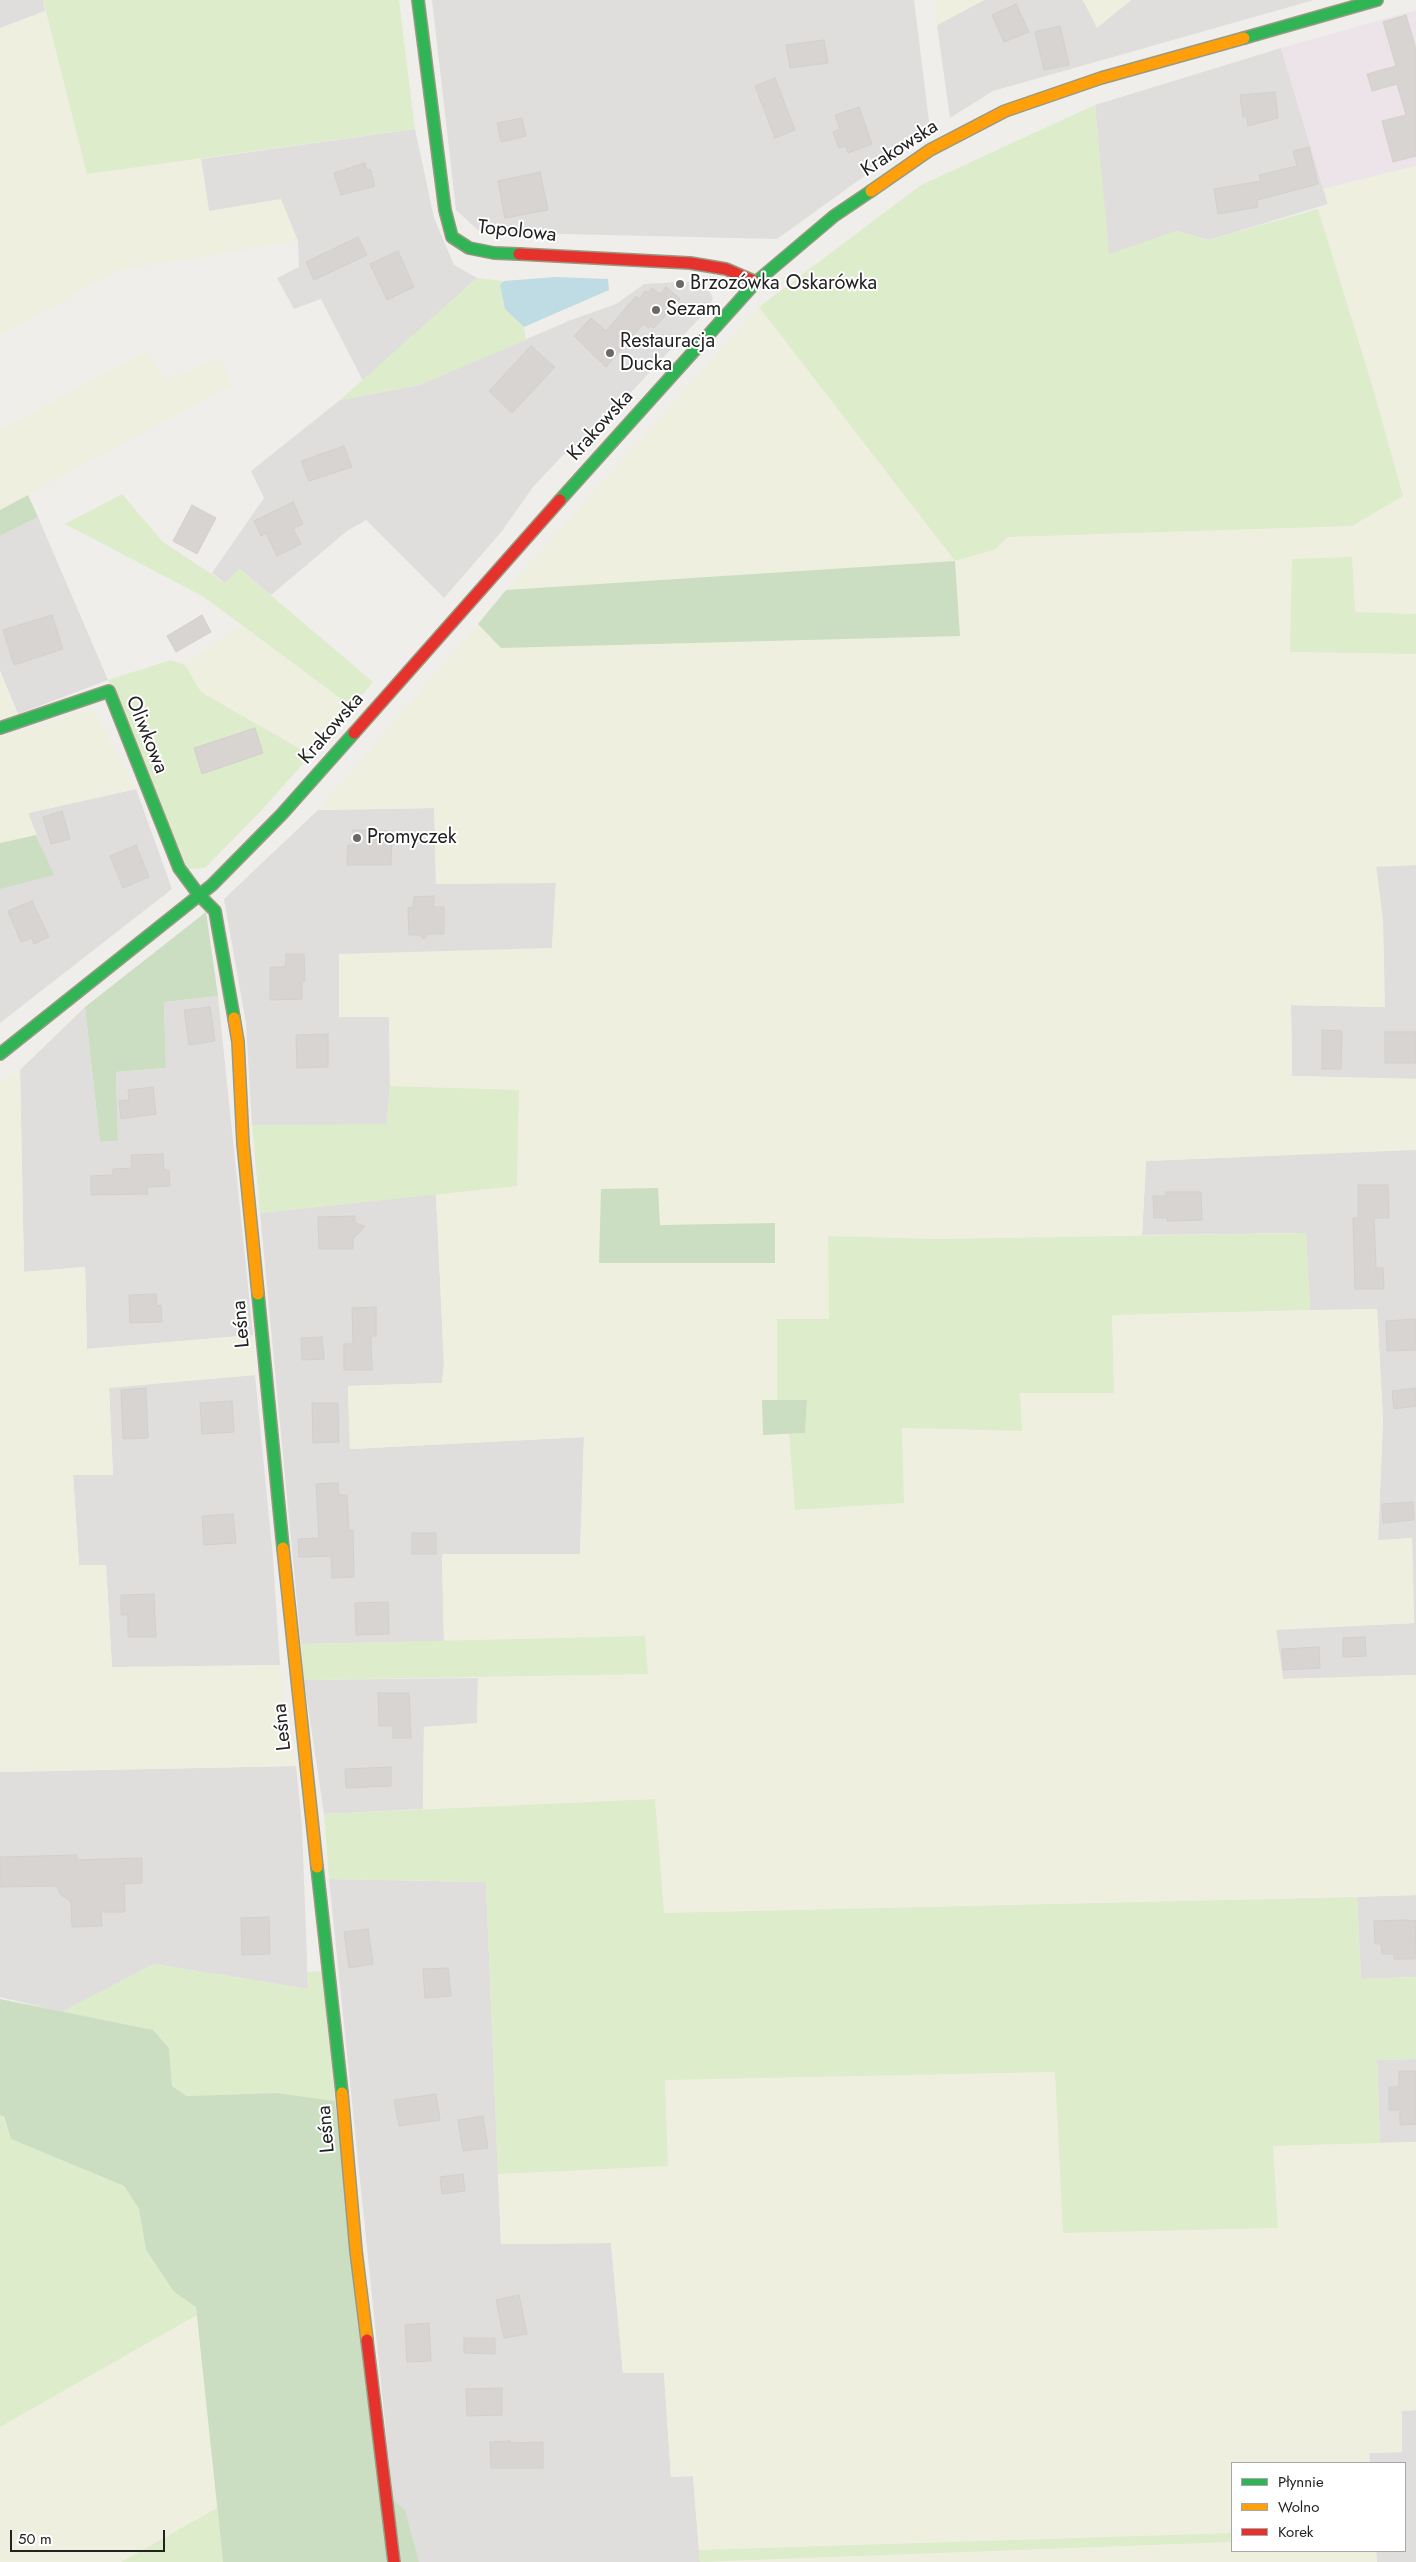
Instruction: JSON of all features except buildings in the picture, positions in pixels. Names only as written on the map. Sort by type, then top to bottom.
[{"type":"street","name":"Topolowa","points":[[418,0],[445,210],[452,237],[469,248],[494,253],[641,260],[716,267],[756,282]]},
{"type":"street","name":"Krakowska","points":[[0,1054],[212,885],[282,814],[608,444],[756,282],[807,237],[884,180],[949,139],[1005,110],[1101,78],[1378,0]]},
{"type":"street","name":"Oliwkowa","points":[[0,728],[109,691],[178,868],[199,895]]},
{"type":"street","name":"Leśna","points":[[199,895],[216,911],[238,1042],[243,1144],[287,1594],[344,2108],[356,2251],[394,2562]]},
{"type":"shaded area","points":[[0,0],[43,0],[45,11],[0,28]]},
{"type":"shaded area","points":[[432,0],[914,0],[930,129],[777,239],[480,232],[456,210]]},
{"type":"shaded area","points":[[984,0],[1083,0],[1097,27],[1131,0],[1314,0],[993,91],[950,118],[937,25]]},
{"type":"shaded area","points":[[1416,10],[1416,166],[1323,189],[1281,48]]},
{"type":"shaded area","points":[[1281,48],[1328,204],[1209,240],[1177,231],[1108,255],[1095,105]]},
{"type":"shaded area","points":[[415,129],[434,218],[454,265],[477,278],[363,381],[321,299],[294,309],[277,278],[299,267],[298,241],[209,212],[201,159]]},
{"type":"shaded area","points":[[698,281],[707,287],[713,298],[708,309],[601,425],[562,456],[533,487],[502,531],[444,598],[366,520],[347,531],[271,595],[240,569],[225,583],[212,573],[264,498],[251,471],[340,400],[419,385],[571,320],[616,304],[644,284]]},
{"type":"shaded area","points":[[38,517],[108,680],[18,714],[0,671],[0,536]]},
{"type":"shaded area","points":[[136,789],[172,889],[0,1023],[0,887],[51,872],[28,813]]},
{"type":"shaded area","points":[[435,808],[436,884],[556,882],[552,949],[389,1017],[390,1086],[387,1125],[252,1125],[246,1024],[224,899],[318,810]]},
{"type":"shaded area","points":[[1416,865],[1416,1079],[1292,1076],[1291,1005],[1384,1007],[1383,921],[1376,866]]},
{"type":"shaded area","points":[[218,996],[253,1335],[87,1349],[85,1267],[24,1272],[20,1070],[85,1007],[100,1142],[118,1141],[116,1072],[166,1068],[164,1002]]},
{"type":"shaded area","points":[[1416,1149],[1416,1675],[1283,1679],[1276,1629],[1414,1623],[1412,1538],[1378,1541],[1383,1420],[1377,1309],[1310,1310],[1306,1233],[1142,1235],[1146,1161]]},
{"type":"shaded area","points":[[436,1194],[444,1364],[442,1383],[348,1386],[350,1449],[584,1437],[580,1554],[442,1554],[444,1641],[301,1644],[260,1213]]},
{"type":"shaded area","points":[[255,1375],[273,1558],[280,1665],[112,1668],[106,1565],[79,1565],[73,1475],[113,1474],[109,1387]]},
{"type":"shaded area","points":[[478,1678],[477,1724],[424,1727],[423,1809],[324,1814],[304,1680]]},
{"type":"shaded area","points":[[296,1766],[302,1825],[308,1989],[154,1964],[62,2012],[0,1997],[0,1772]]},
{"type":"shaded area","points":[[329,1879],[486,1882],[501,2244],[611,2243],[623,2373],[664,2373],[671,2477],[693,2476],[700,2562],[419,2562],[405,2509],[393,2500]]},
{"type":"shaded area","points":[[1416,1895],[1416,1977],[1361,1979],[1357,1897]]},
{"type":"shaded area","points":[[1416,2059],[1416,2142],[1380,2143],[1377,2060]]},
{"type":"shaded area","points":[[1416,2410],[1416,2562],[1377,2562],[1376,2552],[1406,2552],[1406,2462],[1370,2462],[1369,2453],[1402,2452],[1402,2411]]},
{"type":"green space","points":[[43,0],[399,0],[415,129],[87,174]]},
{"type":"green space","points":[[934,0],[984,0],[937,25]]},
{"type":"green space","points":[[1083,0],[1131,0],[1097,28]]},
{"type":"green space","points":[[45,11],[87,174],[201,159],[209,211],[281,199],[298,241],[117,271],[0,336],[0,29]]},
{"type":"green space","points":[[1095,105],[1109,254],[1177,231],[1209,240],[1318,209],[1372,385],[1403,496],[1352,526],[1008,537],[996,549],[955,561],[759,307],[921,185]]},
{"type":"green space","points":[[1416,166],[1416,614],[1355,612],[1293,559],[1290,652],[1416,654],[1416,865],[1376,867],[1383,921],[1385,1007],[1291,1005],[1292,1076],[1416,1079],[1416,1150],[1146,1161],[1142,1235],[937,1239],[828,1236],[830,1319],[777,1319],[777,1400],[762,1400],[763,1435],[789,1434],[795,1510],[904,1503],[901,1428],[1021,1431],[1020,1393],[1114,1392],[1112,1315],[1377,1309],[1383,1420],[1378,1540],[1412,1538],[1414,1623],[1276,1630],[1283,1679],[1416,1675],[1416,1895],[663,1913],[654,1799],[423,1809],[424,1727],[477,1723],[478,1678],[648,1674],[645,1636],[444,1641],[442,1554],[580,1554],[584,1437],[350,1449],[348,1386],[442,1383],[444,1364],[436,1194],[517,1186],[519,1090],[390,1086],[389,1017],[339,1017],[339,954],[552,948],[556,883],[436,884],[434,808],[318,810],[478,624],[501,648],[960,636],[955,561],[996,549],[1008,537],[1352,526],[1372,385],[1318,209],[1328,204],[1323,189]],"holes":[[[774,1223],[599,1263],[659,1225]]]},
{"type":"green space","points":[[477,278],[504,281],[500,286],[505,309],[524,327],[526,340],[419,385],[340,400]]},
{"type":"green space","points":[[759,307],[955,561],[506,590]]},
{"type":"green space","points":[[147,351],[166,380],[220,358],[232,385],[0,510],[0,430]]},
{"type":"green space","points":[[122,494],[163,542],[225,583],[240,569],[373,682],[352,707],[204,597],[65,524]]},
{"type":"green space","points":[[28,495],[38,517],[0,536],[0,510]]},
{"type":"green space","points":[[1352,557],[1355,612],[1416,614],[1416,654],[1290,652],[1292,559]]},
{"type":"green space","points":[[955,561],[960,636],[501,648],[478,624],[506,590]]},
{"type":"green space","points":[[241,625],[352,707],[311,755],[201,692],[185,665]]},
{"type":"green space","points":[[171,660],[185,665],[201,692],[311,755],[258,814],[205,868],[188,869],[108,680]]},
{"type":"green space","points":[[0,671],[18,714],[0,720]]},
{"type":"green space","points":[[93,708],[136,789],[28,813],[36,835],[0,843],[0,738]]},
{"type":"green space","points":[[36,835],[54,875],[0,889],[0,843]]},
{"type":"green space","points":[[206,912],[218,996],[164,1002],[166,1068],[116,1072],[118,1141],[100,1142],[85,1007]]},
{"type":"green space","points":[[20,1070],[24,1272],[85,1267],[87,1349],[253,1335],[255,1375],[109,1388],[113,1475],[73,1475],[79,1565],[106,1565],[112,1667],[280,1665],[296,1766],[0,1772],[0,1083]]},
{"type":"green space","points":[[390,1086],[519,1090],[517,1186],[260,1213],[252,1125],[386,1124]]},
{"type":"green space","points":[[658,1188],[660,1225],[775,1223],[775,1263],[599,1263],[601,1189]]},
{"type":"green space","points":[[1306,1233],[1310,1310],[1112,1315],[1114,1393],[1020,1393],[1022,1431],[902,1428],[904,1503],[795,1510],[789,1434],[805,1433],[807,1400],[777,1400],[777,1319],[829,1319],[828,1236],[937,1239]]},
{"type":"green space","points":[[762,1400],[807,1400],[805,1433],[763,1435]]},
{"type":"green space","points":[[645,1636],[648,1674],[304,1680],[301,1644]]},
{"type":"green space","points":[[655,1799],[664,1913],[1357,1897],[1361,1979],[1416,1977],[1416,2059],[1377,2060],[1380,2143],[1273,2146],[1278,2228],[1063,2233],[1055,2072],[665,2080],[668,2166],[498,2174],[486,1882],[329,1879],[324,1814]]},
{"type":"green space","points":[[154,1964],[308,1989],[307,1972],[322,1971],[335,2101],[277,2093],[187,2096],[172,2086],[169,2048],[153,2030],[62,2012]]},
{"type":"green space","points":[[0,1999],[153,2030],[169,2048],[172,2086],[187,2096],[277,2093],[335,2101],[389,2562],[223,2562],[196,2307],[174,2292],[146,2250],[139,2209],[124,2186],[11,2139],[4,2117],[0,2115]]},
{"type":"green space","points":[[1056,2072],[1063,2233],[1278,2228],[1273,2146],[1416,2142],[1416,2410],[1402,2411],[1402,2452],[1369,2453],[1370,2462],[1231,2462],[1231,2533],[699,2550],[693,2476],[671,2477],[664,2373],[623,2373],[611,2243],[501,2244],[498,2174],[668,2165],[665,2080]]},
{"type":"green space","points":[[0,2115],[3,2117],[11,2139],[124,2186],[139,2209],[146,2250],[174,2292],[196,2307],[197,2315],[0,2427]]},
{"type":"green space","points":[[197,2315],[217,2508],[121,2562],[0,2562],[0,2427]]},
{"type":"green space","points":[[393,2500],[405,2509],[419,2562],[401,2562]]},
{"type":"green space","points":[[217,2508],[223,2562],[121,2562]]},
{"type":"green space","points":[[1231,2533],[1231,2542],[700,2562],[699,2550]]},
{"type":"green space","points":[[1231,2542],[1231,2552],[1376,2552],[1377,2562],[700,2562]]},
{"type":"water","points":[[555,277],[608,279],[609,290],[524,327],[505,309],[500,285],[504,281]]},
{"type":"traffic: fast","points":[[418,0],[445,210],[452,237],[469,248],[494,253],[519,254]]},
{"type":"traffic: fast","points":[[1244,38],[1377,0]]},
{"type":"traffic: fast","points":[[560,500],[756,282],[834,216],[871,191]]},
{"type":"traffic: fast","points":[[0,728],[109,691],[179,868],[199,895],[215,911],[234,1018]]},
{"type":"traffic: fast","points":[[0,1054],[212,885],[282,814],[354,733]]},
{"type":"traffic: fast","points":[[258,1294],[283,1548]]},
{"type":"traffic: fast","points":[[317,1867],[342,2093]]},
{"type":"traffic: slow","points":[[871,191],[930,150],[1005,111],[1101,78],[1244,38]]},
{"type":"traffic: slow","points":[[234,1018],[238,1042],[243,1143],[258,1294]]},
{"type":"traffic: slow","points":[[283,1548],[317,1867]]},
{"type":"traffic: slow","points":[[342,2093],[356,2251],[367,2340]]},
{"type":"traffic: jam","points":[[519,254],[690,263],[726,269],[756,282]]},
{"type":"traffic: jam","points":[[354,733],[560,500]]},
{"type":"traffic: jam","points":[[367,2340],[394,2562]]},
{"type":"place","name":"Brzozówka Oskarówka","points":[[680,284]]},
{"type":"place","name":"Sezam","points":[[656,310]]},
{"type":"place","name":"Restauracja Ducka","points":[[610,353]]},
{"type":"place","name":"Promyczek","points":[[357,838]]}]
